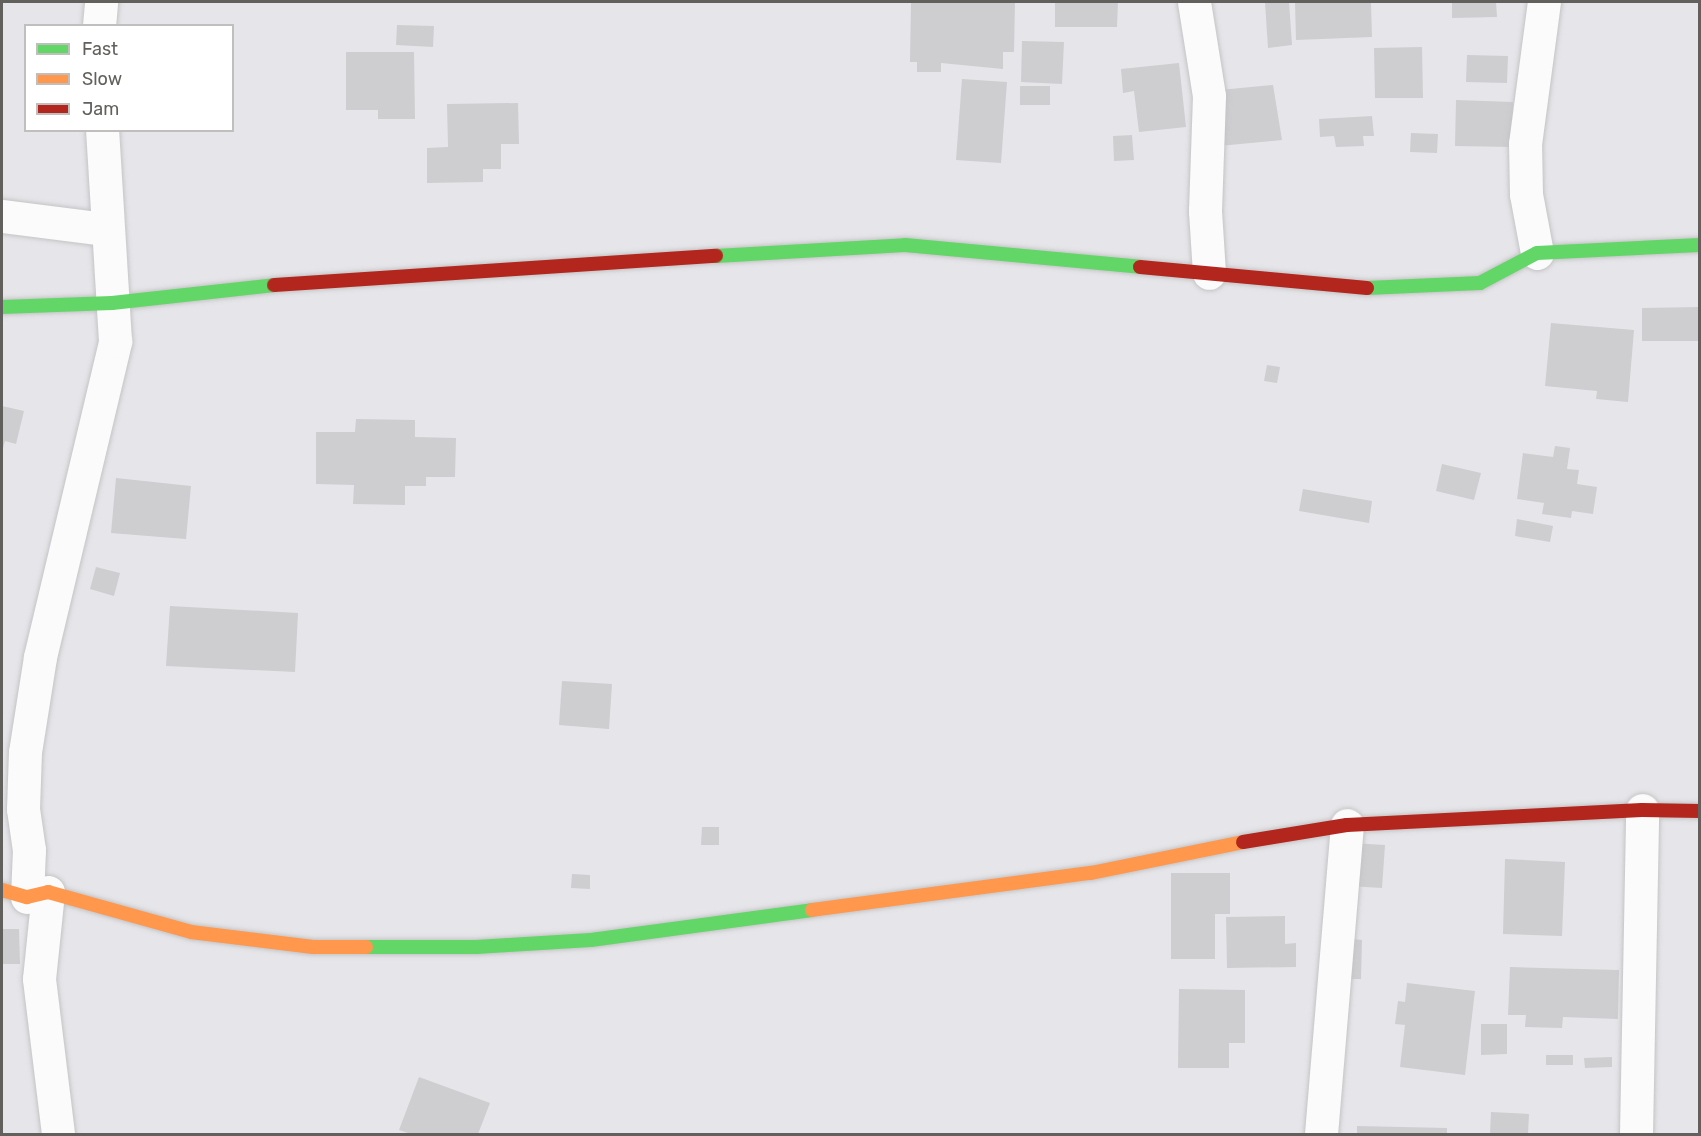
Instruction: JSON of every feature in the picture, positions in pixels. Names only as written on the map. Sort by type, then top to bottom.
[{"type":"street","points":[[99,24],[101,2]]},
{"type":"street","points":[[1194,2],[1209,96],[1205,211],[1209,273]]},
{"type":"street","points":[[1537,253],[1526,194],[1525,144],[1544,2]]},
{"type":"street","points":[[58,1134],[26,893],[28,850],[23,809],[25,752],[40,657],[115,340],[105,229],[102,132]]},
{"type":"street","points":[[2,216],[105,229]]},
{"type":"street","points":[[2,307],[112,303],[256,286],[905,245],[1209,273],[1272,282],[1415,287],[1480,284],[1537,253],[1700,245]]},
{"type":"street","points":[[26,893],[191,932],[313,946],[487,946],[591,940],[1079,874],[1270,836],[1347,825],[1642,810],[1700,811]]},
{"type":"street","points":[[1636,1134],[1642,810]]},
{"type":"street","points":[[1321,1134],[1347,825]]},
{"type":"building","points":[[911,2],[1015,2],[1014,52],[1003,52],[1003,69],[941,63],[941,72],[917,72],[917,62],[910,62]]},
{"type":"building","points":[[1055,2],[1118,2],[1117,27],[1055,27]]},
{"type":"building","points":[[1265,2],[1289,2],[1292,45],[1268,48]]},
{"type":"building","points":[[1295,2],[1371,2],[1372,37],[1296,40]]},
{"type":"building","points":[[1452,2],[1496,2],[1497,17],[1452,18]]},
{"type":"building","points":[[397,25],[434,26],[433,47],[396,45]]},
{"type":"building","points":[[1022,41],[1064,42],[1062,84],[1021,82]]},
{"type":"building","points":[[1422,47],[1423,98],[1375,98],[1374,48]]},
{"type":"building","points":[[346,52],[414,52],[415,119],[378,119],[378,110],[346,110]]},
{"type":"building","points":[[1467,55],[1508,56],[1507,83],[1466,82]]},
{"type":"building","points":[[1179,63],[1186,127],[1139,132],[1134,91],[1123,93],[1121,69]]},
{"type":"building","points":[[962,79],[1007,82],[1001,163],[956,160]]},
{"type":"building","points":[[1273,85],[1282,140],[1219,146],[1220,90]]},
{"type":"building","points":[[1020,86],[1050,86],[1050,105],[1020,105]]},
{"type":"building","points":[[1456,100],[1513,102],[1512,147],[1455,146]]},
{"type":"building","points":[[518,103],[519,144],[501,144],[501,169],[483,169],[483,182],[427,183],[427,148],[448,147],[447,104]]},
{"type":"building","points":[[1372,116],[1374,136],[1363,136],[1364,146],[1336,147],[1334,136],[1320,137],[1319,119]]},
{"type":"building","points":[[1411,133],[1438,134],[1437,153],[1410,152]]},
{"type":"building","points":[[1132,135],[1134,160],[1114,161],[1113,136]]},
{"type":"building","points":[[1700,307],[1700,341],[1642,341],[1642,308]]},
{"type":"building","points":[[1551,323],[1634,330],[1628,402],[1596,399],[1597,391],[1545,386]]},
{"type":"building","points":[[1267,365],[1280,367],[1277,383],[1264,381]]},
{"type":"building","points":[[2,406],[24,411],[16,444],[5,441],[2,452]]},
{"type":"building","points":[[356,419],[415,420],[415,437],[456,438],[455,477],[426,477],[426,486],[405,486],[405,505],[353,504],[354,485],[316,484],[316,432],[355,432]]},
{"type":"building","points":[[1555,446],[1570,448],[1567,469],[1579,470],[1577,484],[1597,487],[1593,514],[1572,511],[1571,518],[1542,514],[1544,503],[1517,499],[1523,453],[1553,457]]},
{"type":"building","points":[[1442,464],[1481,473],[1474,500],[1436,491]]},
{"type":"building","points":[[116,478],[191,486],[186,539],[111,533]]},
{"type":"building","points":[[1303,489],[1372,501],[1369,523],[1299,511]]},
{"type":"building","points":[[1517,519],[1553,526],[1550,542],[1515,536]]},
{"type":"building","points":[[96,567],[120,573],[114,596],[90,589]]},
{"type":"building","points":[[170,606],[298,613],[295,672],[166,666]]},
{"type":"building","points":[[562,681],[612,684],[609,729],[559,725]]},
{"type":"building","points":[[702,827],[719,827],[719,845],[701,845]]},
{"type":"building","points":[[1352,843],[1385,845],[1382,888],[1349,886]]},
{"type":"building","points":[[1505,859],[1565,862],[1562,936],[1503,934]]},
{"type":"building","points":[[1171,873],[1230,873],[1230,914],[1215,914],[1215,959],[1171,959]]},
{"type":"building","points":[[572,874],[590,875],[590,889],[571,888]]},
{"type":"building","points":[[1285,916],[1285,944],[1296,943],[1296,967],[1227,968],[1226,917]]},
{"type":"building","points":[[2,929],[19,929],[20,964],[2,964]]},
{"type":"building","points":[[1344,938],[1362,940],[1361,979],[1343,979]]},
{"type":"building","points":[[1510,967],[1619,970],[1618,1019],[1563,1017],[1562,1028],[1525,1027],[1526,1015],[1508,1015]]},
{"type":"building","points":[[1407,983],[1475,991],[1465,1075],[1400,1067],[1405,1025],[1395,1024],[1398,1001],[1405,1002]]},
{"type":"building","points":[[1179,989],[1245,990],[1245,1043],[1229,1043],[1229,1068],[1178,1068]]},
{"type":"building","points":[[1481,1024],[1507,1024],[1507,1054],[1481,1055]]},
{"type":"building","points":[[1546,1055],[1573,1055],[1573,1065],[1546,1065]]},
{"type":"building","points":[[1612,1057],[1612,1067],[1585,1068],[1584,1058]]},
{"type":"building","points":[[419,1077],[490,1103],[478,1134],[411,1134],[399,1130]]},
{"type":"building","points":[[1491,1112],[1529,1114],[1528,1134],[1490,1134]]},
{"type":"building","points":[[1357,1126],[1447,1128],[1447,1134],[1357,1134]]},
{"type":"traffic: fast","points":[[716,256],[905,245],[1140,267]]},
{"type":"traffic: fast","points":[[1367,288],[1480,283],[1537,253],[1700,245]]},
{"type":"traffic: fast","points":[[2,307],[112,303],[274,285]]},
{"type":"traffic: fast","points":[[366,947],[476,947],[591,940],[812,910]]},
{"type":"traffic: slow","points":[[812,910],[1091,873],[1243,842]]},
{"type":"traffic: slow","points":[[2,890],[27,897],[48,892],[191,932],[313,947],[366,947]]},
{"type":"traffic: jam","points":[[274,285],[716,256]]},
{"type":"traffic: jam","points":[[1140,267],[1367,288]]},
{"type":"traffic: jam","points":[[1243,842],[1347,825],[1642,810],[1700,811]]}]
